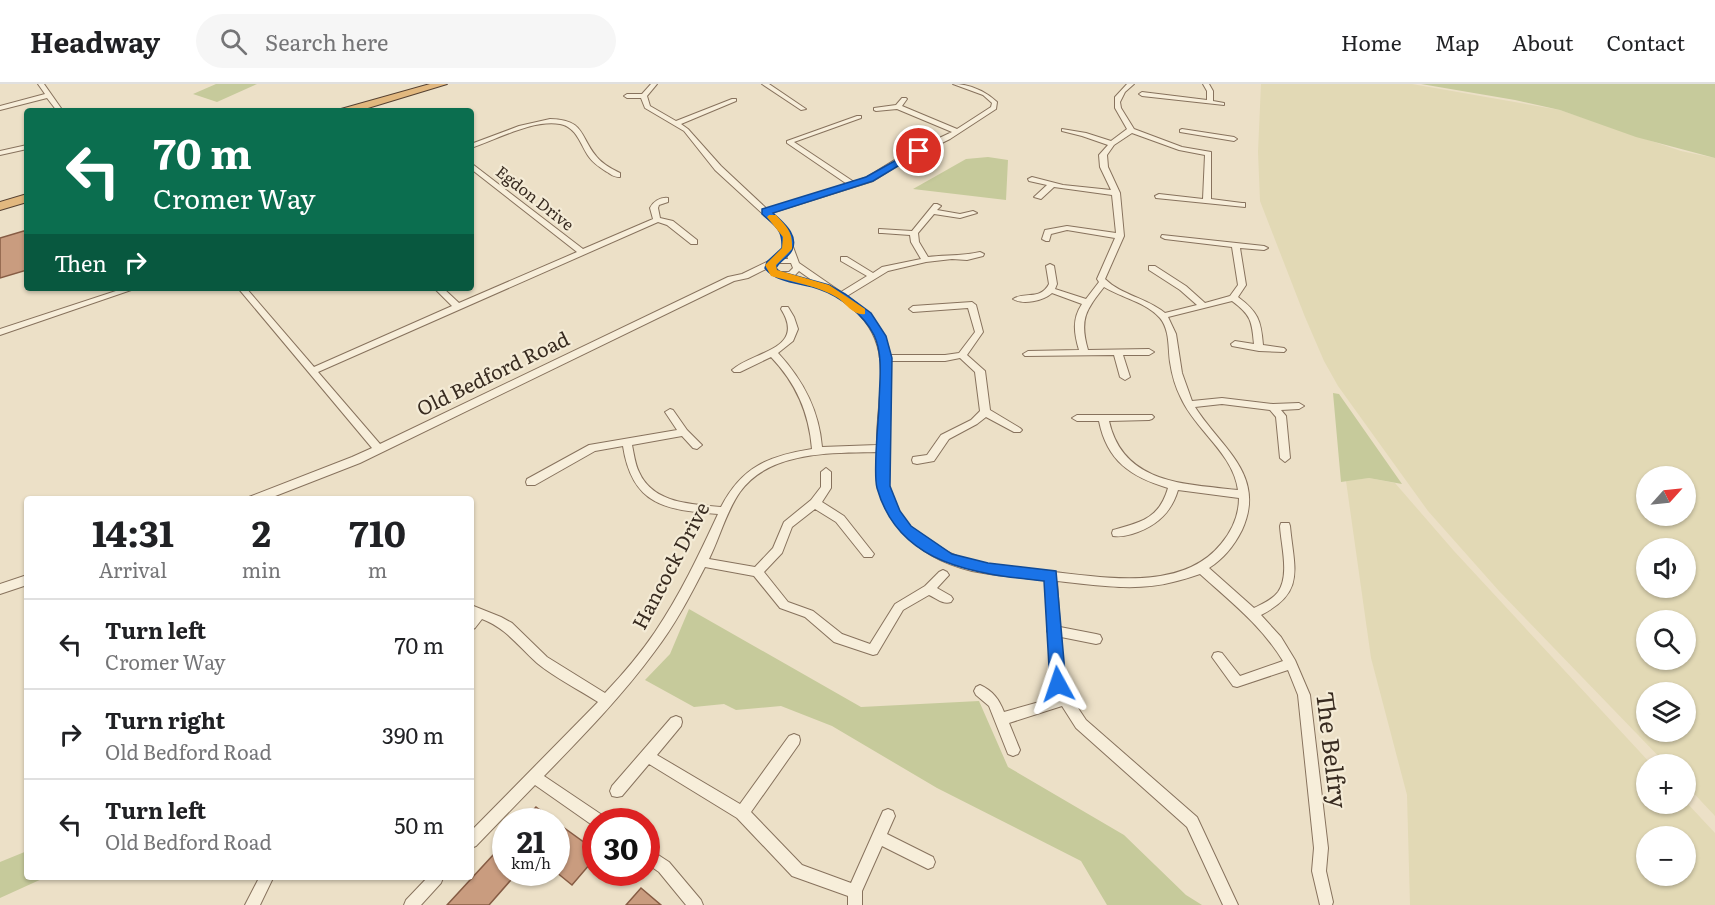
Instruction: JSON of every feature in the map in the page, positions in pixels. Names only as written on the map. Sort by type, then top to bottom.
[{"type":"highway","points":[[356,108],[442,84]]},
{"type":"highway","points":[[0,206],[24,199]]},
{"type":"highway","points":[[0,212],[24,207]]},
{"type":"street","points":[[41,84],[58,108]]},
{"type":"street","points":[[644,96],[654,84]]},
{"type":"street","points":[[765,84],[804,109]]},
{"type":"street","points":[[766,212],[870,179],[904,158],[957,132],[994,108],[995,103],[986,94],[956,84]]},
{"type":"street","points":[[1131,84],[1121,93],[1117,105],[1120,116],[1131,130],[1181,149],[1209,153]]},
{"type":"street","points":[[1206,84],[1210,91],[1210,103]]},
{"type":"street","points":[[1142,94],[1222,104]]},
{"type":"street","points":[[0,108],[50,95]]},
{"type":"street","points":[[627,96],[644,96]]},
{"type":"street","points":[[644,96],[647,107],[676,124],[696,140],[710,160],[786,231],[787,249],[795,263],[867,316],[880,336],[886,358],[883,486],[894,513],[906,529],[948,559],[988,569],[1140,582],[1157,581],[1202,569],[1228,546],[1243,519],[1244,495],[1239,474],[1228,455],[1189,405],[1176,371],[1171,331],[1163,316],[1143,301],[1103,283]]},
{"type":"street","points":[[898,107],[904,99]]},
{"type":"street","points":[[676,124],[734,100]]},
{"type":"street","points":[[876,109],[898,107],[957,132]]},
{"type":"street","points":[[778,146],[859,117]]},
{"type":"street","points":[[474,145],[543,121],[561,121],[568,123],[587,143],[595,159],[617,176]]},
{"type":"street","points":[[1064,130],[1112,144]]},
{"type":"street","points":[[1084,353],[1077,330],[1082,310],[1103,283],[1101,279],[1120,236],[1116,193],[1104,167],[1103,155],[1112,144],[1131,130]]},
{"type":"street","points":[[1182,131],[1234,139]]},
{"type":"street","points":[[1207,200],[1212,136]]},
{"type":"street","points":[[789,142],[854,185]]},
{"type":"street","points":[[0,153],[24,148]]},
{"type":"street","name":"Egdon Drive","points":[[474,167],[582,252]]},
{"type":"street","points":[[1032,179],[1089,191],[1116,193]]},
{"type":"street","points":[[1038,197],[1052,184]]},
{"type":"street","points":[[1159,196],[1242,205]]},
{"type":"street","points":[[657,220],[654,208],[656,204],[665,200]]},
{"type":"street","points":[[926,260],[915,243],[914,233],[936,209],[960,216],[973,213]]},
{"type":"street","points":[[312,371],[657,220],[670,223],[694,242]]},
{"type":"street","points":[[1049,220],[1056,229]]},
{"type":"street","points":[[1046,239],[1048,232],[1056,229],[1120,236]]},
{"type":"street","points":[[882,231],[914,233]]},
{"type":"street","points":[[1165,237],[1264,248]]},
{"type":"street","points":[[1163,316],[1233,298],[1242,285],[1236,245]]},
{"type":"street","name":"Old Bedford Road","points":[[746,276],[774,262],[787,249]]},
{"type":"street","points":[[842,296],[885,269],[926,260],[980,255]]},
{"type":"street","points":[[844,259],[873,276]]},
{"type":"street","points":[[795,263],[774,262],[770,268],[780,275],[825,287]]},
{"type":"street","points":[[780,275],[794,273],[795,263]]},
{"type":"street","points":[[1017,299],[1041,298],[1051,290],[1053,284],[1050,266]]},
{"type":"street","points":[[1153,272],[1183,288],[1203,306]]},
{"type":"street","name":"Old Bedford Road","points":[[264,496],[346,464],[731,279],[780,275]]},
{"type":"street","points":[[1051,290],[1089,303]]},
{"type":"street","points":[[0,332],[124,291]]},
{"type":"street","points":[[245,291],[378,449]]},
{"type":"street","points":[[441,291],[458,307]]},
{"type":"street","points":[[1233,298],[1251,310],[1256,318],[1259,348]]},
{"type":"street","points":[[886,358],[945,358],[962,355],[979,332],[972,305],[913,309]]},
{"type":"street","points":[[737,370],[772,353],[790,340],[794,331],[794,321],[785,309]]},
{"type":"street","points":[[1235,344],[1281,350]]},
{"type":"street","points":[[1028,354],[1149,352]]},
{"type":"street","points":[[772,353],[791,371],[802,390],[815,425],[817,451]]},
{"type":"street","points":[[1118,353],[1125,377]]},
{"type":"street","points":[[917,460],[930,458],[945,437],[975,422],[984,412],[980,371],[962,355]]},
{"type":"street","points":[[1189,405],[1230,401],[1274,407],[1299,406]]},
{"type":"street","points":[[1274,407],[1281,416],[1285,458]]},
{"type":"street","points":[[670,412],[684,432],[698,445]]},
{"type":"street","points":[[984,412],[1017,430]]},
{"type":"street","points":[[1103,417],[1109,440],[1117,454],[1131,467],[1149,478],[1174,486],[1244,495]]},
{"type":"street","points":[[1077,418],[1149,417]]},
{"type":"street","points":[[531,482],[593,448],[684,432]]},
{"type":"street","points":[[627,442],[635,476],[650,493],[672,506],[723,511]]},
{"type":"street","name":"Hancock Drive","points":[[474,838],[643,658],[670,621],[702,562],[723,511],[748,476],[783,457],[817,451],[883,448]]},
{"type":"street","points":[[757,572],[778,550],[788,525],[815,503],[826,488],[826,472]]},
{"type":"street","points":[[1117,533],[1134,531],[1162,516],[1171,500],[1174,486]]},
{"type":"street","points":[[815,503],[840,519],[868,554]]},
{"type":"street","points":[[1253,614],[1276,601],[1284,591],[1288,568],[1285,526]]},
{"type":"street","points":[[702,562],[757,572],[784,605],[809,614],[838,638],[873,650],[899,607],[929,589],[943,575]]},
{"type":"street","name":"The Belfry","points":[[1202,569],[1253,614],[1277,641],[1291,664],[1304,695],[1321,848],[1319,871],[1326,902]]},
{"type":"street","points":[[1051,576],[1058,684],[1065,700],[1081,724],[1192,822],[1231,905]]},
{"type":"street","points":[[0,590],[24,581]]},
{"type":"street","points":[[929,589],[947,599]]},
{"type":"street","points":[[476,612],[508,627],[543,661],[606,700]]},
{"type":"street","points":[[1053,631],[1096,639]]},
{"type":"street","points":[[1218,657],[1237,682],[1291,664]]},
{"type":"street","points":[[980,691],[994,702],[1013,750]]},
{"type":"street","points":[[1001,719],[1065,700]]},
{"type":"street","points":[[617,791],[676,722]]},
{"type":"street","points":[[742,813],[794,740]]},
{"type":"street","points":[[648,756],[742,813],[797,871],[855,898],[888,816]]},
{"type":"street","points":[[533,776],[582,810]]},
{"type":"street","points":[[878,837],[928,862]]},
{"type":"street","points":[[660,864],[696,905]]},
{"type":"street","points":[[252,905],[265,880]]},
{"type":"street","points":[[411,905],[434,880]]},
{"type":"shaded area","points":[[1261,84],[1412,84],[1560,110],[1681,151],[1715,158],[1715,816],[1696,796],[1696,754],[1656,754],[1645,742],[1696,742],[1696,682],[1636,682],[1636,733],[1499,591],[1428,511],[1338,386],[1324,361],[1305,317],[1260,201],[1258,152]]},
{"type":"shaded area","points":[[1369,478],[1395,483],[1454,551],[1642,754],[1636,754],[1636,814],[1696,813],[1715,833],[1715,905],[1410,905],[1407,795],[1371,658],[1346,481]]},
{"type":"green space","points":[[216,84],[257,84],[217,102],[193,94]]},
{"type":"green space","points":[[1421,84],[1715,84],[1715,158],[1636,137],[1560,110]]},
{"type":"green space","points":[[988,157],[1008,160],[1006,200],[913,189],[966,159]]},
{"type":"green space","points":[[1333,393],[1339,394],[1402,484],[1369,478],[1341,482]]},
{"type":"green space","points":[[689,609],[861,707],[979,701],[1008,767],[1124,835],[1186,895],[1202,905],[1107,905],[1081,861],[937,788],[832,726],[781,706],[736,710],[724,704],[694,707],[645,680],[670,654]]},
{"type":"green space","points":[[24,852],[24,880],[40,880],[0,898],[0,862]]},
{"type":"building","points":[[24,231],[24,271],[0,278],[0,238]]},
{"type":"building","points":[[570,832],[582,841],[582,873],[572,885],[570,883]]},
{"type":"building","points":[[492,856],[492,886],[506,886],[489,905],[447,905],[470,880],[474,880],[474,876]]},
{"type":"building","points":[[641,888],[661,905],[626,905]]},
{"type":"slow traffic","points":[[772,217],[786,231],[788,237],[787,249],[770,265],[774,274],[825,287],[842,296],[861,311]]},
{"type":"route","points":[[919,151],[870,179],[807,197],[766,212],[786,231],[788,237],[787,249],[772,262],[770,268],[774,274],[807,281],[842,296],[867,316],[880,336],[886,358],[883,486],[894,513],[906,529],[948,559],[988,569],[1051,576],[1058,684]]}]
